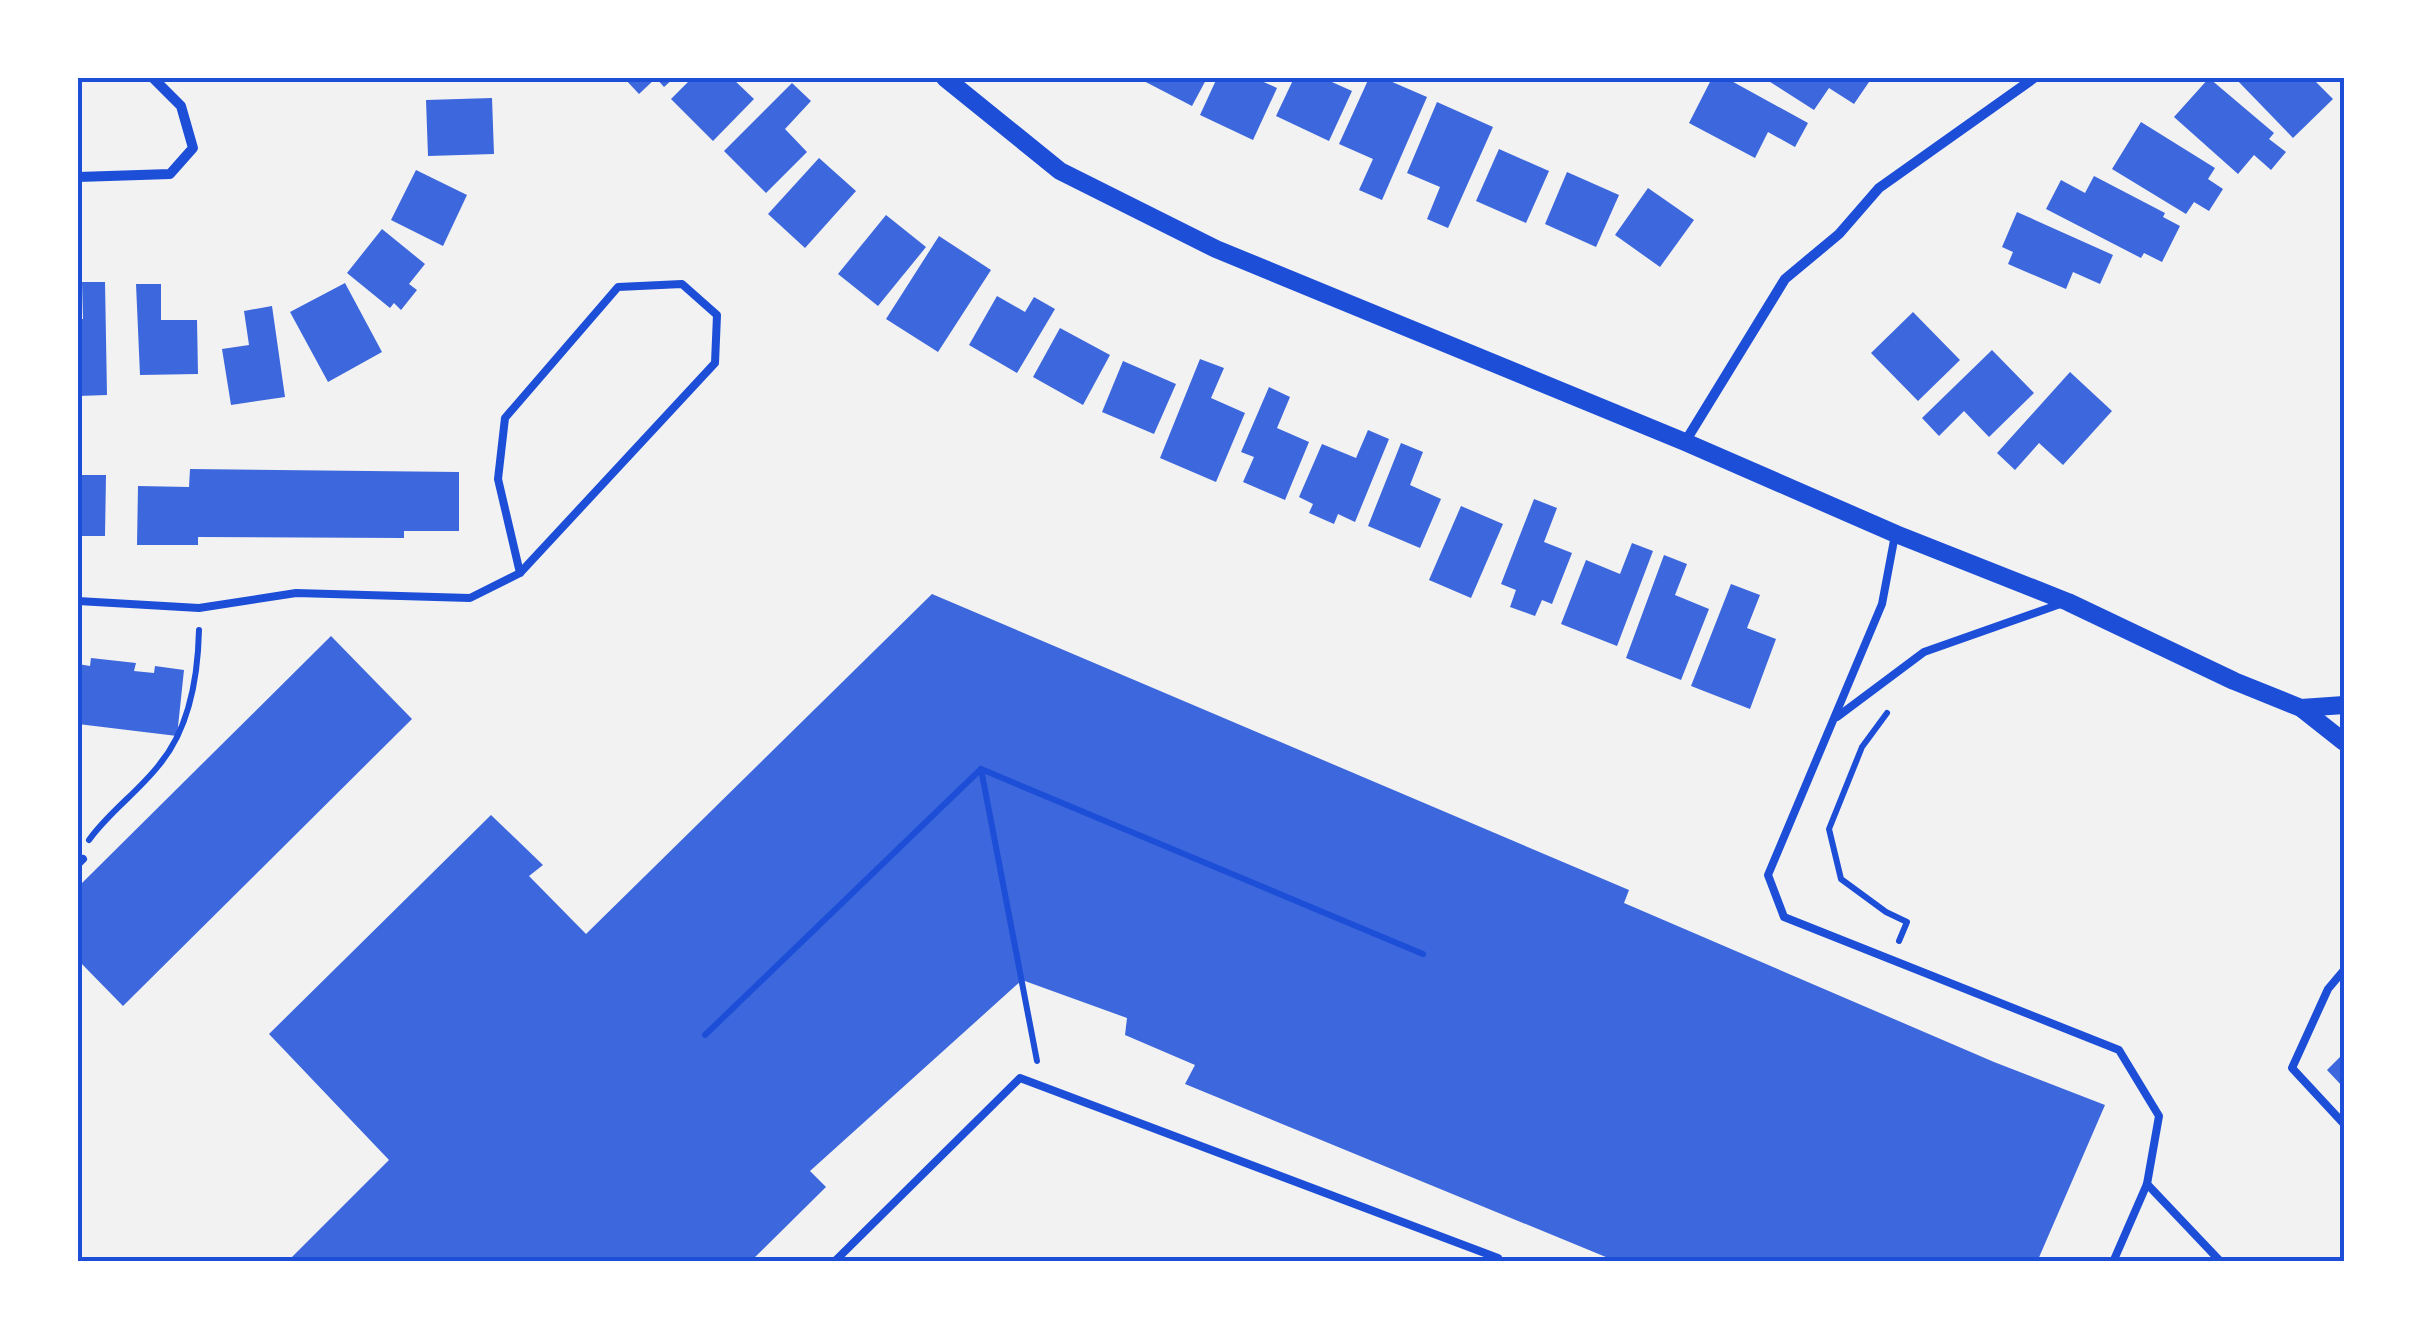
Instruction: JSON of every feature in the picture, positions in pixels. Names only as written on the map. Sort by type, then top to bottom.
[{"type":"street","points":[[78,178],[170,174],[193,148],[181,106],[153,78]]},
{"type":"street","points":[[945,78],[1060,171],[1199,240],[1896,534],[2068,602],[2234,681],[2301,708],[2344,742]]},
{"type":"street","points":[[1685,442],[1785,278],[1840,234],[1879,188],[2034,78]]},
{"type":"street","points":[[2301,708],[2344,704]]},
{"type":"lane","points":[[78,602],[199,608],[296,593],[470,598],[520,572],[715,363],[717,315],[682,284],[618,286],[506,418],[498,479],[520,572]]},
{"type":"lane","points":[[1896,534],[1882,604],[1768,875],[1784,917],[2119,1050],[2159,1116],[2148,1184],[2112,1262]]},
{"type":"lane","points":[[1833,720],[1924,652],[2068,602]]},
{"type":"lane","points":[[2344,970],[2328,988],[2292,1068],[2344,1124]]},
{"type":"lane","points":[[834,1262],[1020,1078],[1500,1260]]},
{"type":"lane","points":[[2148,1184],[2222,1262]]},
{"type":"path","points":[[80,862],[90,838],[161,763],[185,722],[198,654],[199,608]]},
{"type":"path","points":[[1890,959],[1908,922],[1886,912],[1841,879],[1829,828],[1862,747],[1892,705]]},
{"type":"path","points":[[982,768],[1422,954]]},
{"type":"path","points":[[705,1035],[982,768]]},
{"type":"path","points":[[982,768],[1042,1086]]},
{"type":"building","points":[[624,78],[656,78],[639,94]]},
{"type":"building","points":[[656,78],[674,78],[664,87]]},
{"type":"building","points":[[692,78],[732,78],[754,99],[713,141],[671,99]]},
{"type":"building","points":[[1138,78],[1207,78],[1192,106]]},
{"type":"building","points":[[1217,78],[1255,78],[1277,88],[1253,140],[1200,115]]},
{"type":"building","points":[[1294,78],[1323,78],[1352,91],[1329,141],[1276,116]]},
{"type":"building","points":[[1369,78],[1383,78],[1427,97],[1382,200],[1359,190],[1373,159],[1339,144]]},
{"type":"building","points":[[1712,78],[1726,78],[1808,123],[1795,147],[1768,132],[1755,158],[1689,123]]},
{"type":"building","points":[[1764,78],[1863,78],[1869,82],[1854,104],[1829,88],[1814,110]]},
{"type":"building","points":[[2209,78],[2274,133],[2269,139],[2286,152],[2271,170],[2254,155],[2238,174],[2174,117]]},
{"type":"building","points":[[2235,78],[2312,78],[2333,99],[2293,138]]},
{"type":"building","points":[[792,83],[811,101],[785,129],[807,152],[766,193],[724,151]]},
{"type":"building","points":[[492,98],[494,154],[428,156],[426,100]]},
{"type":"building","points":[[1437,102],[1493,127],[1448,228],[1427,219],[1440,187],[1407,173]]},
{"type":"building","points":[[2141,122],[2215,168],[2208,179],[2223,189],[2209,211],[2194,202],[2186,214],[2112,169]]},
{"type":"building","points":[[1499,149],[1549,171],[1526,223],[1476,201]]},
{"type":"building","points":[[819,158],[856,191],[805,248],[768,214]]},
{"type":"building","points":[[416,170],[467,195],[443,246],[391,220]]},
{"type":"building","points":[[1567,172],[1619,195],[1596,247],[1545,224]]},
{"type":"building","points":[[2094,176],[2165,213],[2163,217],[2180,226],[2162,262],[2144,253],[2141,258],[2046,209],[2061,180],[2085,193]]},
{"type":"building","points":[[1648,188],[1694,220],[1660,267],[1615,235]]},
{"type":"building","points":[[2017,212],[2113,255],[2100,284],[2073,272],[2066,289],[2008,264],[2013,252],[2002,247]]},
{"type":"building","points":[[886,215],[926,247],[878,306],[838,274]]},
{"type":"building","points":[[382,229],[425,264],[409,284],[417,290],[401,310],[394,303],[390,308],[347,273]]},
{"type":"building","points":[[939,236],[991,270],[938,352],[886,319]]},
{"type":"building","points":[[82,282],[105,282],[107,395],[78,396]]},
{"type":"building","points":[[345,283],[382,352],[328,382],[290,312]]},
{"type":"building","points":[[136,284],[161,284],[161,320],[197,320],[198,374],[140,375]]},
{"type":"building","points":[[997,296],[1025,312],[1034,297],[1055,309],[1017,373],[969,345]]},
{"type":"building","points":[[272,306],[285,397],[231,405],[222,349],[249,345],[244,311]]},
{"type":"building","points":[[1913,312],[1960,360],[1918,401],[1871,353]]},
{"type":"building","points":[[1060,328],[1110,355],[1083,405],[1033,377]]},
{"type":"building","points":[[1992,350],[2034,393],[1989,437],[1964,411],[1939,436],[1922,418]]},
{"type":"building","points":[[1200,359],[1224,368],[1211,398],[1245,413],[1216,482],[1160,458]]},
{"type":"building","points":[[1123,361],[1176,384],[1154,434],[1102,412]]},
{"type":"building","points":[[2070,372],[2112,411],[2063,465],[2039,443],[2015,470],[1997,453]]},
{"type":"building","points":[[1269,387],[1290,397],[1277,428],[1309,442],[1285,500],[1243,482],[1254,457],[1241,452]]},
{"type":"building","points":[[1368,430],[1389,439],[1355,522],[1338,514],[1334,524],[1309,513],[1313,504],[1299,497],[1322,444],[1356,458]]},
{"type":"building","points":[[1401,443],[1423,452],[1410,485],[1441,499],[1420,548],[1368,526]]},
{"type":"building","points":[[190,469],[459,472],[459,531],[404,531],[404,538],[198,537],[198,545],[137,545],[138,486],[189,487]]},
{"type":"building","points":[[78,475],[106,475],[105,536],[78,536]]},
{"type":"building","points":[[1534,499],[1557,508],[1544,542],[1572,553],[1552,604],[1542,600],[1535,616],[1510,607],[1516,590],[1501,584]]},
{"type":"building","points":[[1461,506],[1503,524],[1471,598],[1429,580]]},
{"type":"building","points":[[1632,543],[1653,551],[1617,646],[1561,624],[1586,560],[1620,574]]},
{"type":"building","points":[[1664,555],[1687,564],[1675,595],[1709,609],[1681,680],[1626,658]]},
{"type":"building","points":[[1731,584],[1760,595],[1747,628],[1776,639],[1750,709],[1691,686]]},
{"type":"building","points":[[932,594],[1629,890],[1624,903],[1994,1062],[2105,1105],[2037,1262],[1618,1262],[1185,1084],[1195,1065],[1125,1035],[1127,1018],[1022,980],[810,1171],[826,1187],[750,1262],[287,1262],[389,1160],[269,1034],[491,815],[543,865],[529,876],[586,934]]},
{"type":"building","points":[[331,636],[412,719],[123,1006],[78,960],[78,887]]},
{"type":"building","points":[[91,658],[136,663],[134,671],[154,673],[155,666],[184,670],[177,736],[78,724],[78,664],[90,666]]},
{"type":"building","points":[[2344,1053],[2344,1088],[2327,1070]]}]
